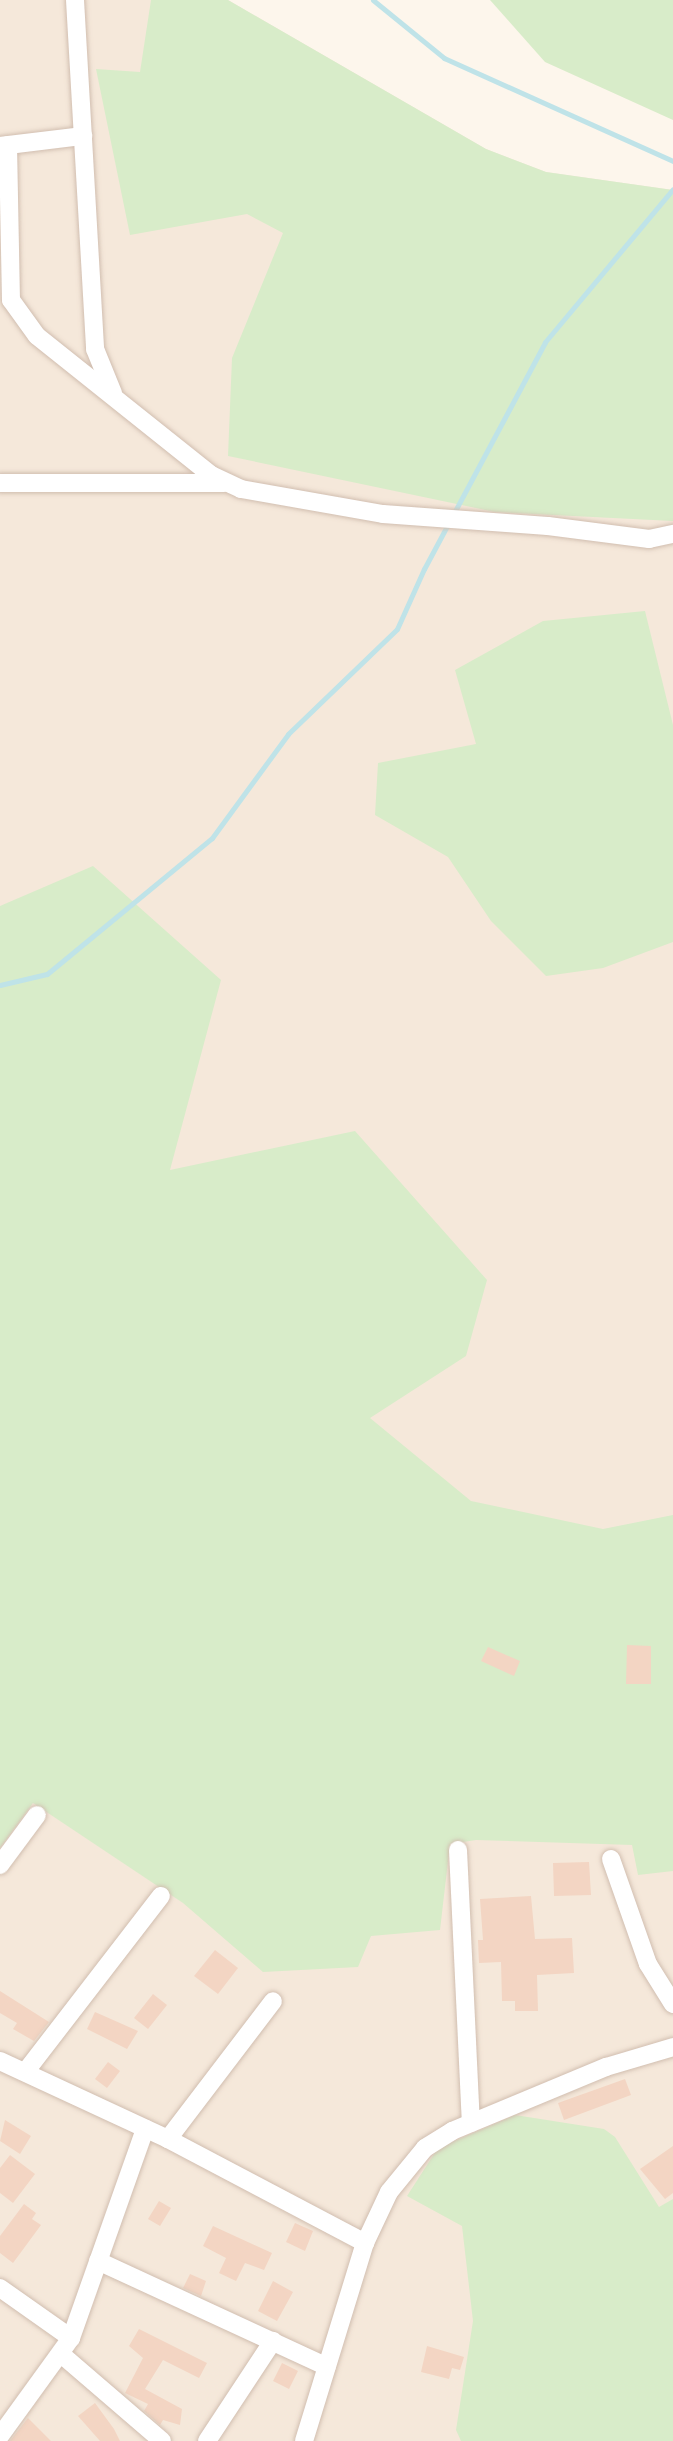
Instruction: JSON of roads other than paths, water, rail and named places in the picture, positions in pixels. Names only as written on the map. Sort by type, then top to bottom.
[{"type":"street","points":[[75,0],[95,349],[114,396]]},
{"type":"street","points":[[83,136],[4,146],[11,300],[37,336],[228,483]]},
{"type":"street","points":[[0,482],[228,483],[303,502],[383,514],[548,526],[649,539],[673,534]]},
{"type":"street","points":[[0,1865],[37,1815]]},
{"type":"street","points":[[458,1850],[471,2123]]},
{"type":"street","points":[[611,1859],[648,1964],[673,2004]]},
{"type":"street","points":[[26,2071],[160,1896]]},
{"type":"street","points":[[168,2139],[273,2001]]},
{"type":"street","points":[[304,2441],[365,2243],[390,2192],[425,2148],[471,2123],[606,2067],[673,2047]]},
{"type":"street","points":[[0,2061],[168,2139],[365,2243]]},
{"type":"street","points":[[0,2436],[71,2338],[145,2129]]},
{"type":"street","points":[[98,2261],[327,2367]]},
{"type":"street","points":[[0,2288],[71,2338]]},
{"type":"street","points":[[207,2441],[273,2341]]},
{"type":"street","points":[[61,2354],[162,2441]]},
{"type":"waterway","points":[[373,0],[444,58],[673,161]]},
{"type":"waterway","points":[[0,985],[47,974],[212,838],[288,734],[397,629],[424,569],[545,342],[673,189]]}]
